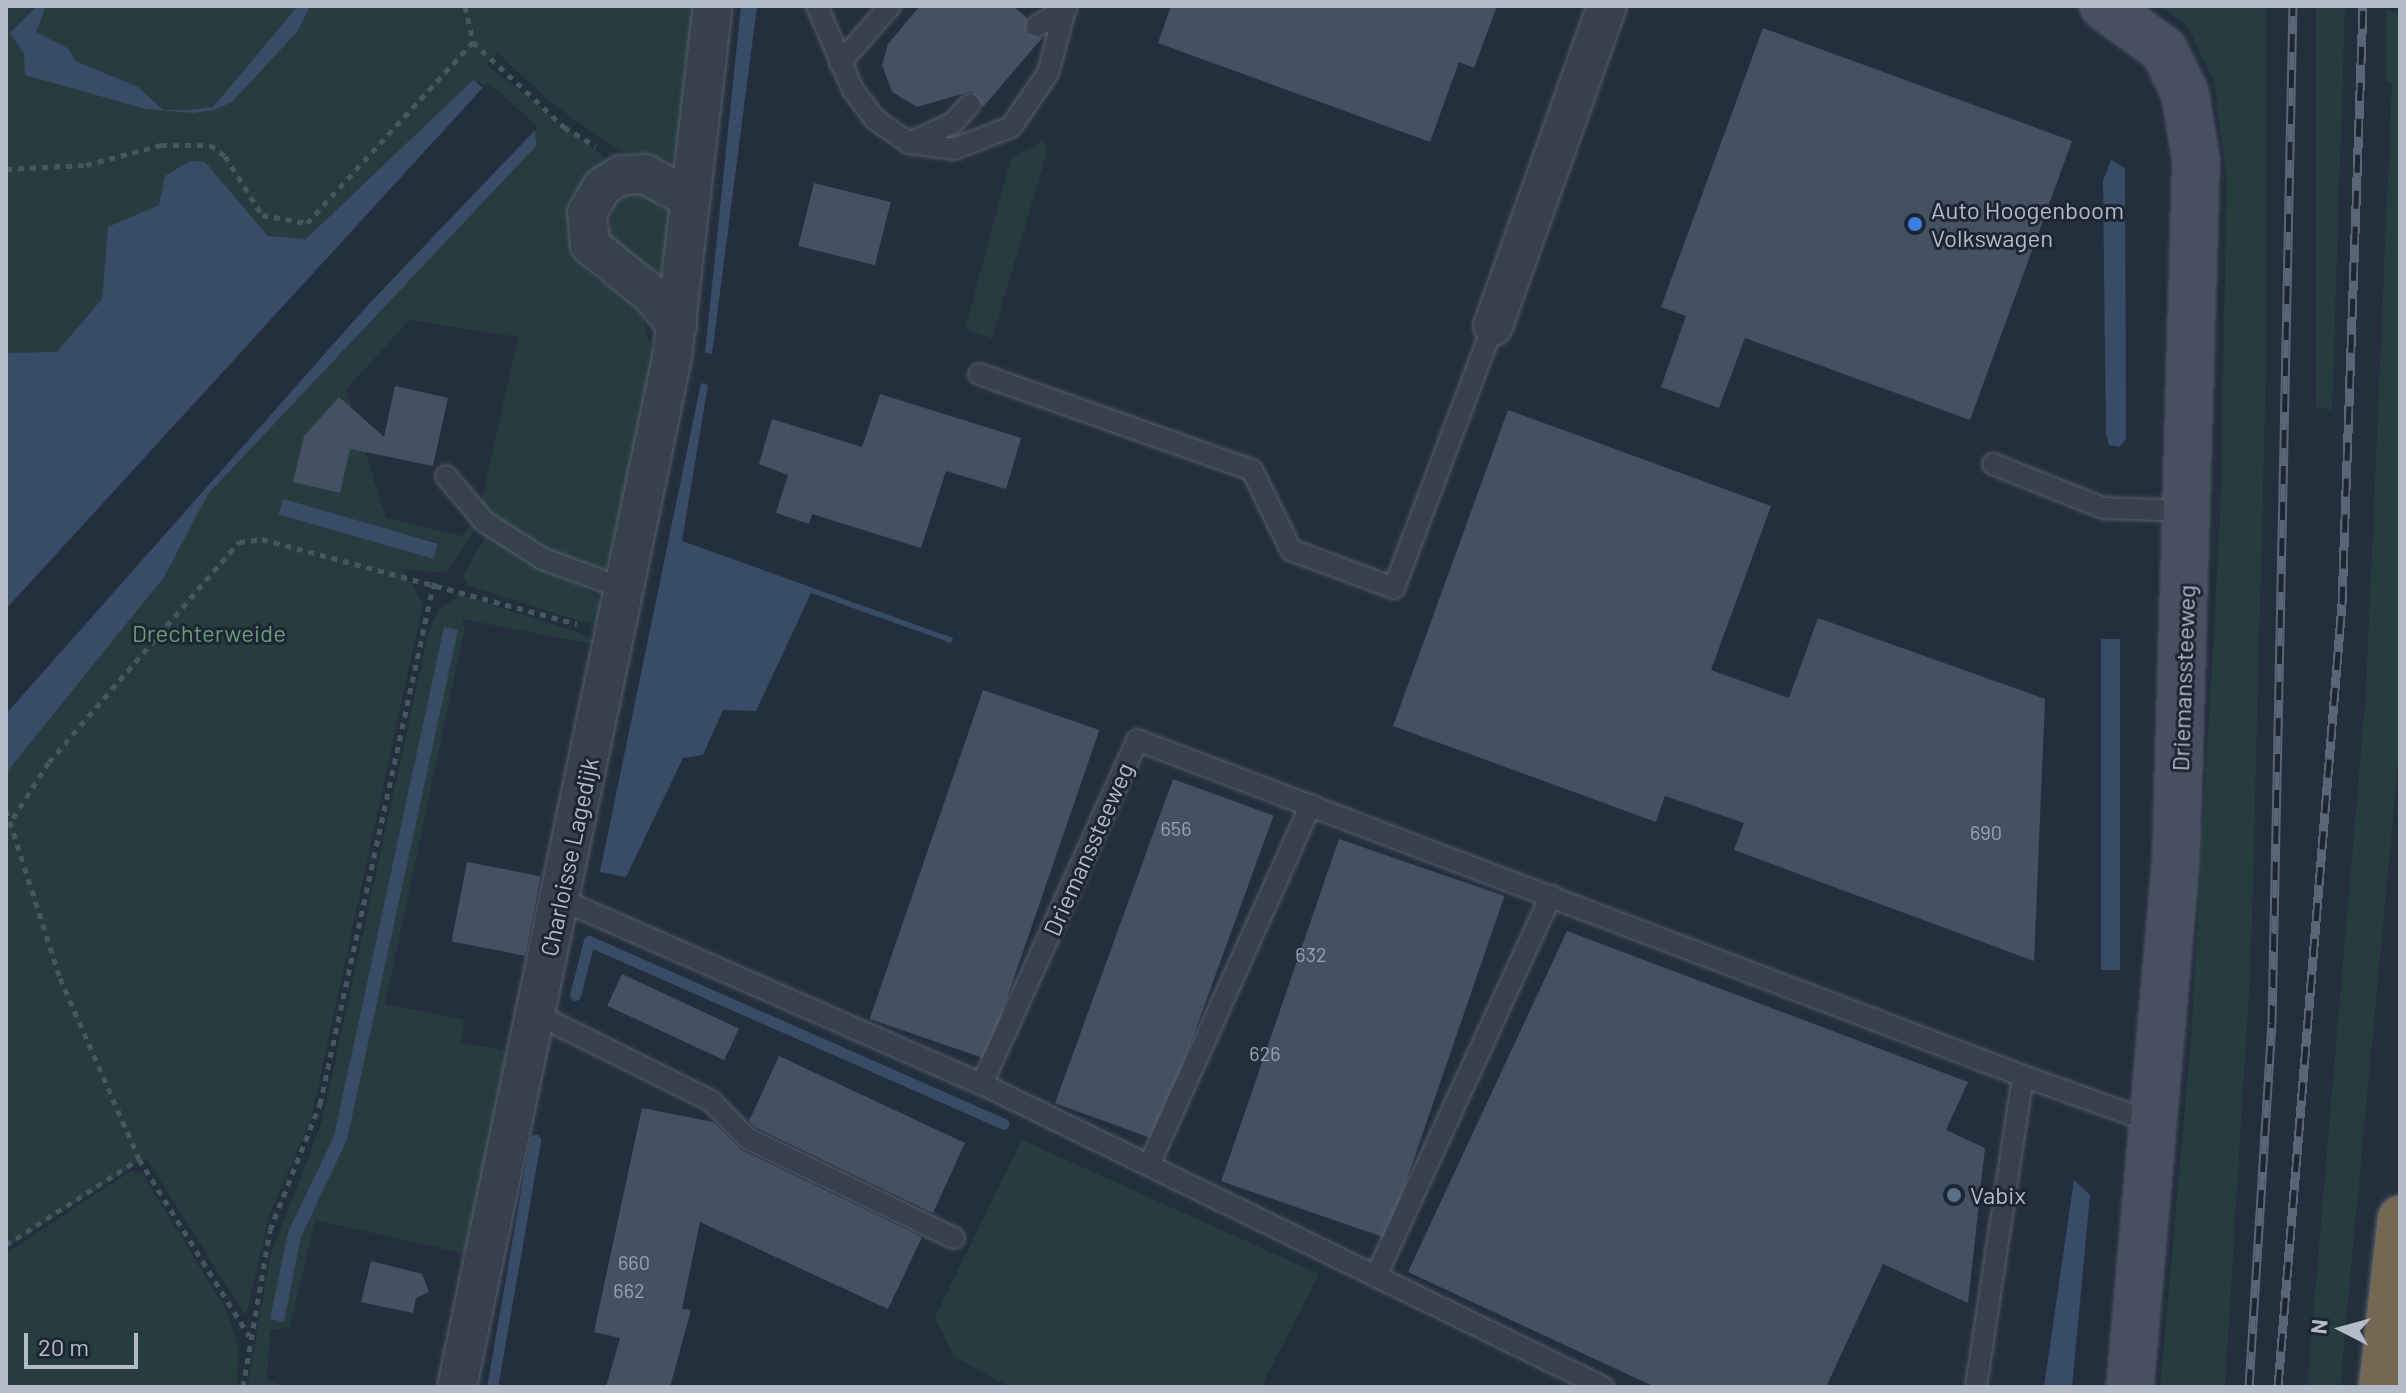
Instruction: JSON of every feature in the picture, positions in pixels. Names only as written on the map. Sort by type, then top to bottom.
[{"type":"highway","points":[[2381,1387],[2400,1218]]},
{"type":"main road","name":"Driemanssteeweg","points":[[2103,6],[2164,50],[2192,118],[2188,511],[2157,1124],[2130,1387]]},
{"type":"street","name":"Charloisse Lagedijk","points":[[457,1387],[562,900],[677,326],[713,6]]},
{"type":"street","points":[[1493,326],[1607,6]]},
{"type":"street","points":[[677,326],[652,295],[590,245],[587,213],[602,187],[621,175],[645,174],[691,199]]},
{"type":"lane","points":[[817,6],[840,63],[876,120],[909,143],[971,146],[1011,127],[1048,73],[1066,7]]},
{"type":"lane","points":[[840,63],[890,6]]},
{"type":"lane","points":[[1037,26],[1066,7]]},
{"type":"lane","points":[[909,143],[953,123],[970,104]]},
{"type":"lane","points":[[979,374],[1252,470],[1291,550],[1394,588],[1493,326]]},
{"type":"lane","points":[[1993,464],[2103,508],[2188,511]]},
{"type":"lane","points":[[446,476],[485,522],[543,559],[625,589]]},
{"type":"lane","name":"Driemanssteeweg","points":[[982,1084],[1137,740],[2157,1124]]},
{"type":"lane","points":[[1149,1165],[1311,805]]},
{"type":"lane","points":[[1376,1276],[1551,895]]},
{"type":"lane","points":[[562,900],[982,1084],[1603,1387]]},
{"type":"lane","points":[[536,1014],[711,1101],[747,1138],[954,1238]]},
{"type":"lane","points":[[1976,1387],[2023,1076]]},
{"type":"path","points":[[465,6],[473,42],[564,127],[645,174]]},
{"type":"path","points":[[6,169],[210,145],[225,156],[262,215],[288,226],[307,223],[473,42]]},
{"type":"path","points":[[13,818],[49,762],[239,542],[262,539],[434,582],[613,635]]},
{"type":"path","points":[[243,1387],[249,1336],[270,1230],[320,1104],[434,582]]},
{"type":"path","points":[[6,810],[13,818],[60,978],[139,1159],[249,1336]]},
{"type":"path","points":[[6,1245],[139,1159]]},
{"type":"green space","name":"Drechterweide","points":[[6,6],[696,6],[677,162],[619,150],[554,105],[498,53],[487,65],[608,160],[575,194],[569,236],[589,273],[640,310],[654,358],[613,565],[597,570],[546,550],[480,508],[518,337],[409,320],[346,390],[386,518],[461,536],[472,524],[477,527],[446,573],[402,569],[423,603],[311,1119],[269,1215],[246,1316],[146,1158],[6,1248]],"holes":[[[478,81],[535,129],[336,355]],[[389,530],[437,542],[434,555],[394,545]]]},
{"type":"green space","points":[[2161,6],[2266,6],[2266,370],[2251,957],[2225,1387],[2160,1387],[2191,1041],[2220,521],[2227,179],[2214,82],[2188,27]]},
{"type":"green space","points":[[2316,6],[2345,6],[2332,410],[2316,407]]},
{"type":"green space","points":[[2386,9],[2400,14],[2398,764],[2340,1387],[2307,1387],[2366,692],[2392,83],[2386,82]]},
{"type":"green space","points":[[1044,140],[1047,152],[992,338],[965,329],[1011,159]]},
{"type":"green space","points":[[630,193],[644,193],[669,214],[662,275],[621,249],[609,233],[613,206]]},
{"type":"green space","points":[[487,535],[588,590],[605,605],[602,619],[589,624],[467,585],[463,574]]},
{"type":"green space","points":[[461,595],[586,635],[597,645],[461,619],[465,627],[385,1004],[464,1020],[461,1042],[512,1052],[471,1255],[315,1220],[290,1327],[270,1330],[267,1380],[286,1387],[248,1387],[270,1256],[322,1122],[428,635],[438,609]],"holes":[[[457,630],[347,1140],[301,1237],[284,1321],[271,1319],[288,1232],[334,1136]]]},
{"type":"green space","points":[[1022,1140],[1319,1274],[1261,1387],[1010,1387],[954,1357],[935,1317]]},
{"type":"green space","points":[[131,1171],[142,1173],[226,1310],[238,1344],[237,1387],[6,1387],[6,1254]]},
{"type":"water","points":[[37,6],[46,6],[36,32],[69,49],[75,61],[138,87],[163,110],[189,110],[213,107],[298,6],[310,6],[297,32],[232,102],[214,110],[193,113],[146,109],[25,75],[24,54],[10,33]]},
{"type":"water","points":[[741,6],[757,6],[712,354],[705,353]]},
{"type":"water","points":[[473,80],[535,129],[536,146],[208,494],[164,577],[6,773],[6,353],[57,352],[102,299],[108,227],[159,205],[165,176],[190,161],[205,162],[268,236],[306,239]]},
{"type":"water","points":[[2111,160],[2125,168],[2126,439],[2119,447],[2109,445],[2106,434],[2103,181]]},
{"type":"water","points":[[701,383],[708,385],[682,541],[953,638],[951,643],[811,593],[756,711],[723,710],[703,755],[683,758],[626,877],[600,872]]},
{"type":"water","points":[[283,499],[438,543],[433,559],[279,514]]},
{"type":"water","points":[[444,627],[458,630],[347,1140],[301,1237],[284,1322],[270,1319],[288,1232],[334,1136]]},
{"type":"water","points":[[2101,639],[2120,639],[2120,970],[2101,970]]},
{"type":"water","points":[[2074,1180],[2090,1195],[2072,1387],[2044,1387]]},
{"type":"pier","points":[[488,82],[538,127],[367,306],[6,714],[6,609]]},
{"type":"building","points":[[920,6],[1013,6],[1027,18],[1026,33],[1042,38],[983,107],[972,91],[917,107],[892,92],[882,65],[888,44]]},
{"type":"building","points":[[1171,6],[1497,6],[1474,68],[1459,62],[1430,142],[1158,43]]},
{"type":"building","points":[[1763,28],[2072,141],[1970,420],[1745,338],[1719,408],[1661,387],[1686,316],[1661,307]]},
{"type":"building","points":[[814,183],[891,202],[875,265],[798,246]]},
{"type":"building","points":[[395,386],[448,398],[433,466],[350,449],[340,493],[293,482],[304,436],[339,397],[384,437]]},
{"type":"building","points":[[880,394],[1021,438],[1006,489],[946,471],[921,548],[812,514],[809,524],[776,513],[788,475],[759,464],[772,419],[862,447]]},
{"type":"building","points":[[1508,410],[1771,506],[1711,670],[1789,698],[1818,618],[2045,699],[2034,961],[1734,850],[1744,823],[1665,796],[1656,822],[1393,726]]},
{"type":"building","points":[[983,690],[1099,730],[986,1059],[870,1019]]},
{"type":"building","points":[[1173,779],[1274,816],[1156,1140],[1055,1103]]},
{"type":"building","points":[[1339,839],[1504,896],[1387,1238],[1221,1181]]},
{"type":"building","points":[[467,862],[541,876],[525,956],[452,942]]},
{"type":"building","points":[[1567,931],[1968,1082],[1946,1130],[1985,1148],[1968,1303],[1883,1264],[1826,1387],[1655,1387],[1408,1272]]},
{"type":"building","points":[[622,974],[739,1029],[724,1060],[607,1006]]},
{"type":"building","points":[[779,1056],[965,1143],[933,1213],[755,1127],[749,1121]]},
{"type":"building","points":[[642,1108],[713,1122],[741,1150],[922,1237],[888,1309],[700,1222],[682,1309],[691,1310],[670,1387],[606,1387],[620,1338],[594,1332]]},
{"type":"building","points":[[371,1261],[422,1274],[429,1292],[416,1298],[413,1313],[361,1302]]},
{"type":"waterway","points":[[575,995],[589,941],[1003,1124]]},
{"type":"waterway","points":[[492,1387],[535,1140]]},
{"type":"railway","points":[[2249,1387],[2272,1023],[2293,6]]},
{"type":"railway","points":[[2278,1387],[2342,604],[2363,6]]},
{"type":"place","name":"Auto Hoogenboom Volkswagen","points":[[1915,224]]},
{"type":"place","name":"Vabix","points":[[1954,1195]]}]
